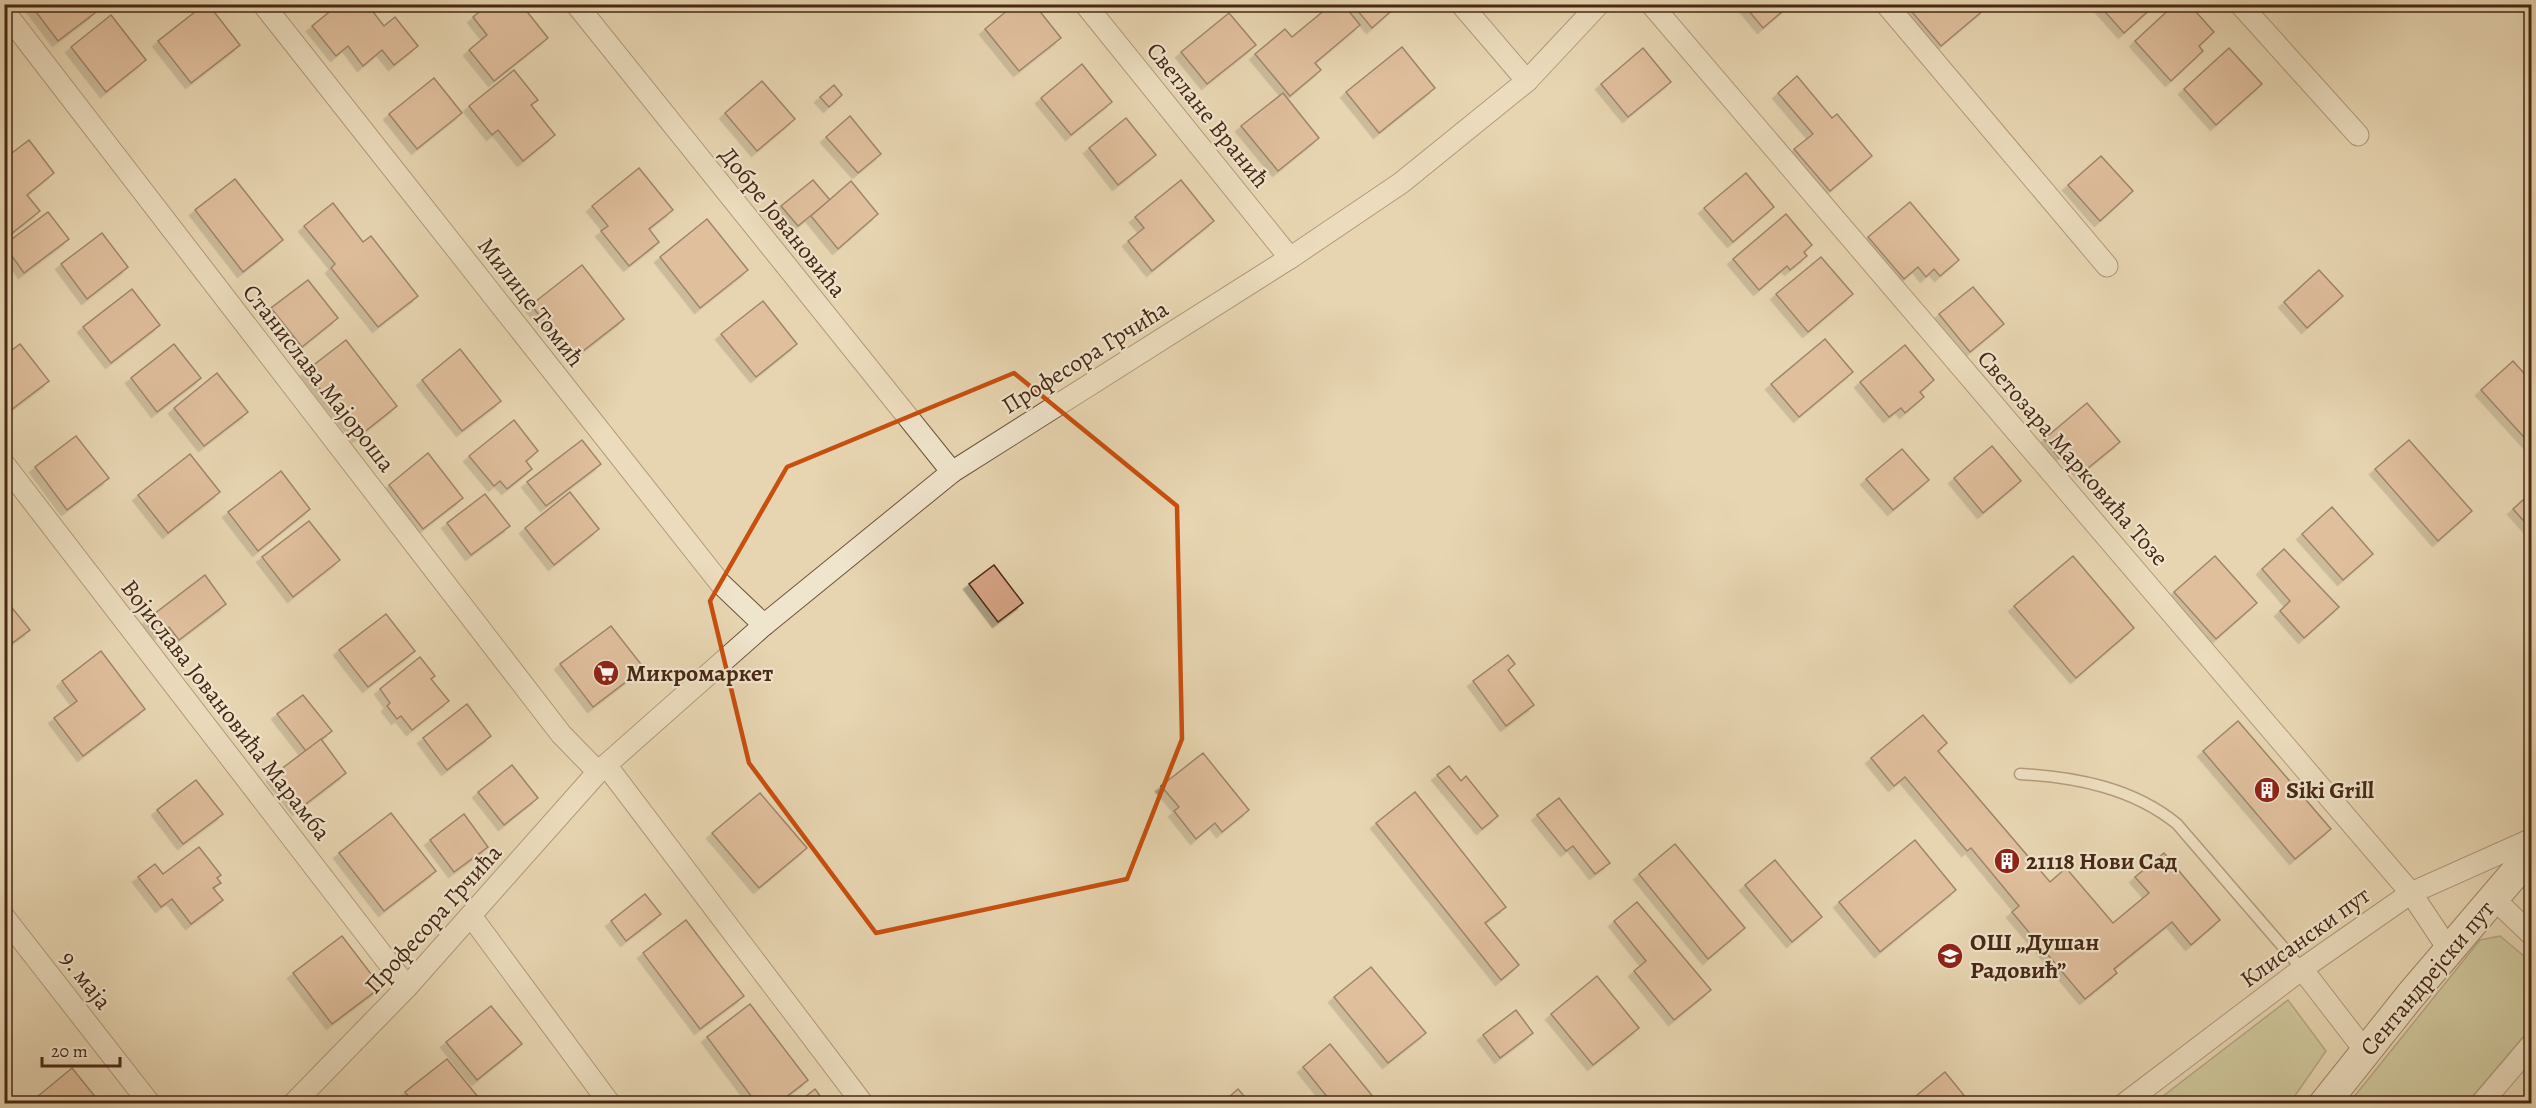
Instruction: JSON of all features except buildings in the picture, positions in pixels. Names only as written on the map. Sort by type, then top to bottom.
[{"type":"main road","name":"Сентандрејски пут","points":[[2324,1104],[2449,950],[2532,853]]},
{"type":"street","name":"Милице Томић","points":[[263,4],[720,583],[764,625]]},
{"type":"street","name":"Добре Јовановића","points":[[576,4],[951,472]]},
{"type":"street","name":"Светлане Вранић","points":[[1085,4],[1290,258]]},
{"type":"street","points":[[1461,4],[1527,81]]},
{"type":"street","name":"Професора Грчића","points":[[303,1100],[602,768],[764,625],[951,472],[1290,258],[1401,183],[1527,81],[1599,4]]},
{"type":"street","name":"Светозара Марковића Тозе","points":[[1652,4],[2411,893],[2449,950]]},
{"type":"street","points":[[1886,4],[2107,266]]},
{"type":"street","points":[[2240,4],[2358,135]]},
{"type":"street","name":"Станислава Мајороша","points":[[4,11],[561,734],[602,768]]},
{"type":"street","name":"Војислава Јовановића Марамба","points":[[4,464],[407,987]]},
{"type":"street","points":[[602,768],[863,1104]]},
{"type":"street","name":"Клисански пут","points":[[2124,1104],[2302,969],[2411,893],[2532,839]]},
{"type":"street","points":[[2493,898],[2532,935]]},
{"type":"street","points":[[471,916],[610,1104]]},
{"type":"street","name":"9. маја","points":[[4,917],[150,1104]]},
{"type":"street","points":[[2302,969],[2366,1052]]},
{"type":"street","points":[[2481,1104],[2532,1044]]},
{"type":"lane","points":[[2020,774],[2048,775],[2113,789],[2149,803],[2177,824],[2302,969]]},
{"type":"highlighted area","points":[[1014,373],[1177,506],[1182,739],[1127,879],[876,933],[749,763],[710,601],[787,467]]},
{"type":"green space","points":[[2500,936],[2531,962],[2531,1028],[2467,1103],[2349,1103],[2480,940]]},
{"type":"green space","points":[[2288,1000],[2326,1051],[2290,1103],[2154,1103]]},
{"type":"place","name":"Микромаркет","points":[[606,673]]},
{"type":"place","name":"Siki Grill","points":[[2267,790]]},
{"type":"place","name":"21118 Нови Сад","points":[[2007,861]]},
{"type":"place","name":"ОШ „Душан Радовић”","points":[[1950,956]]}]
